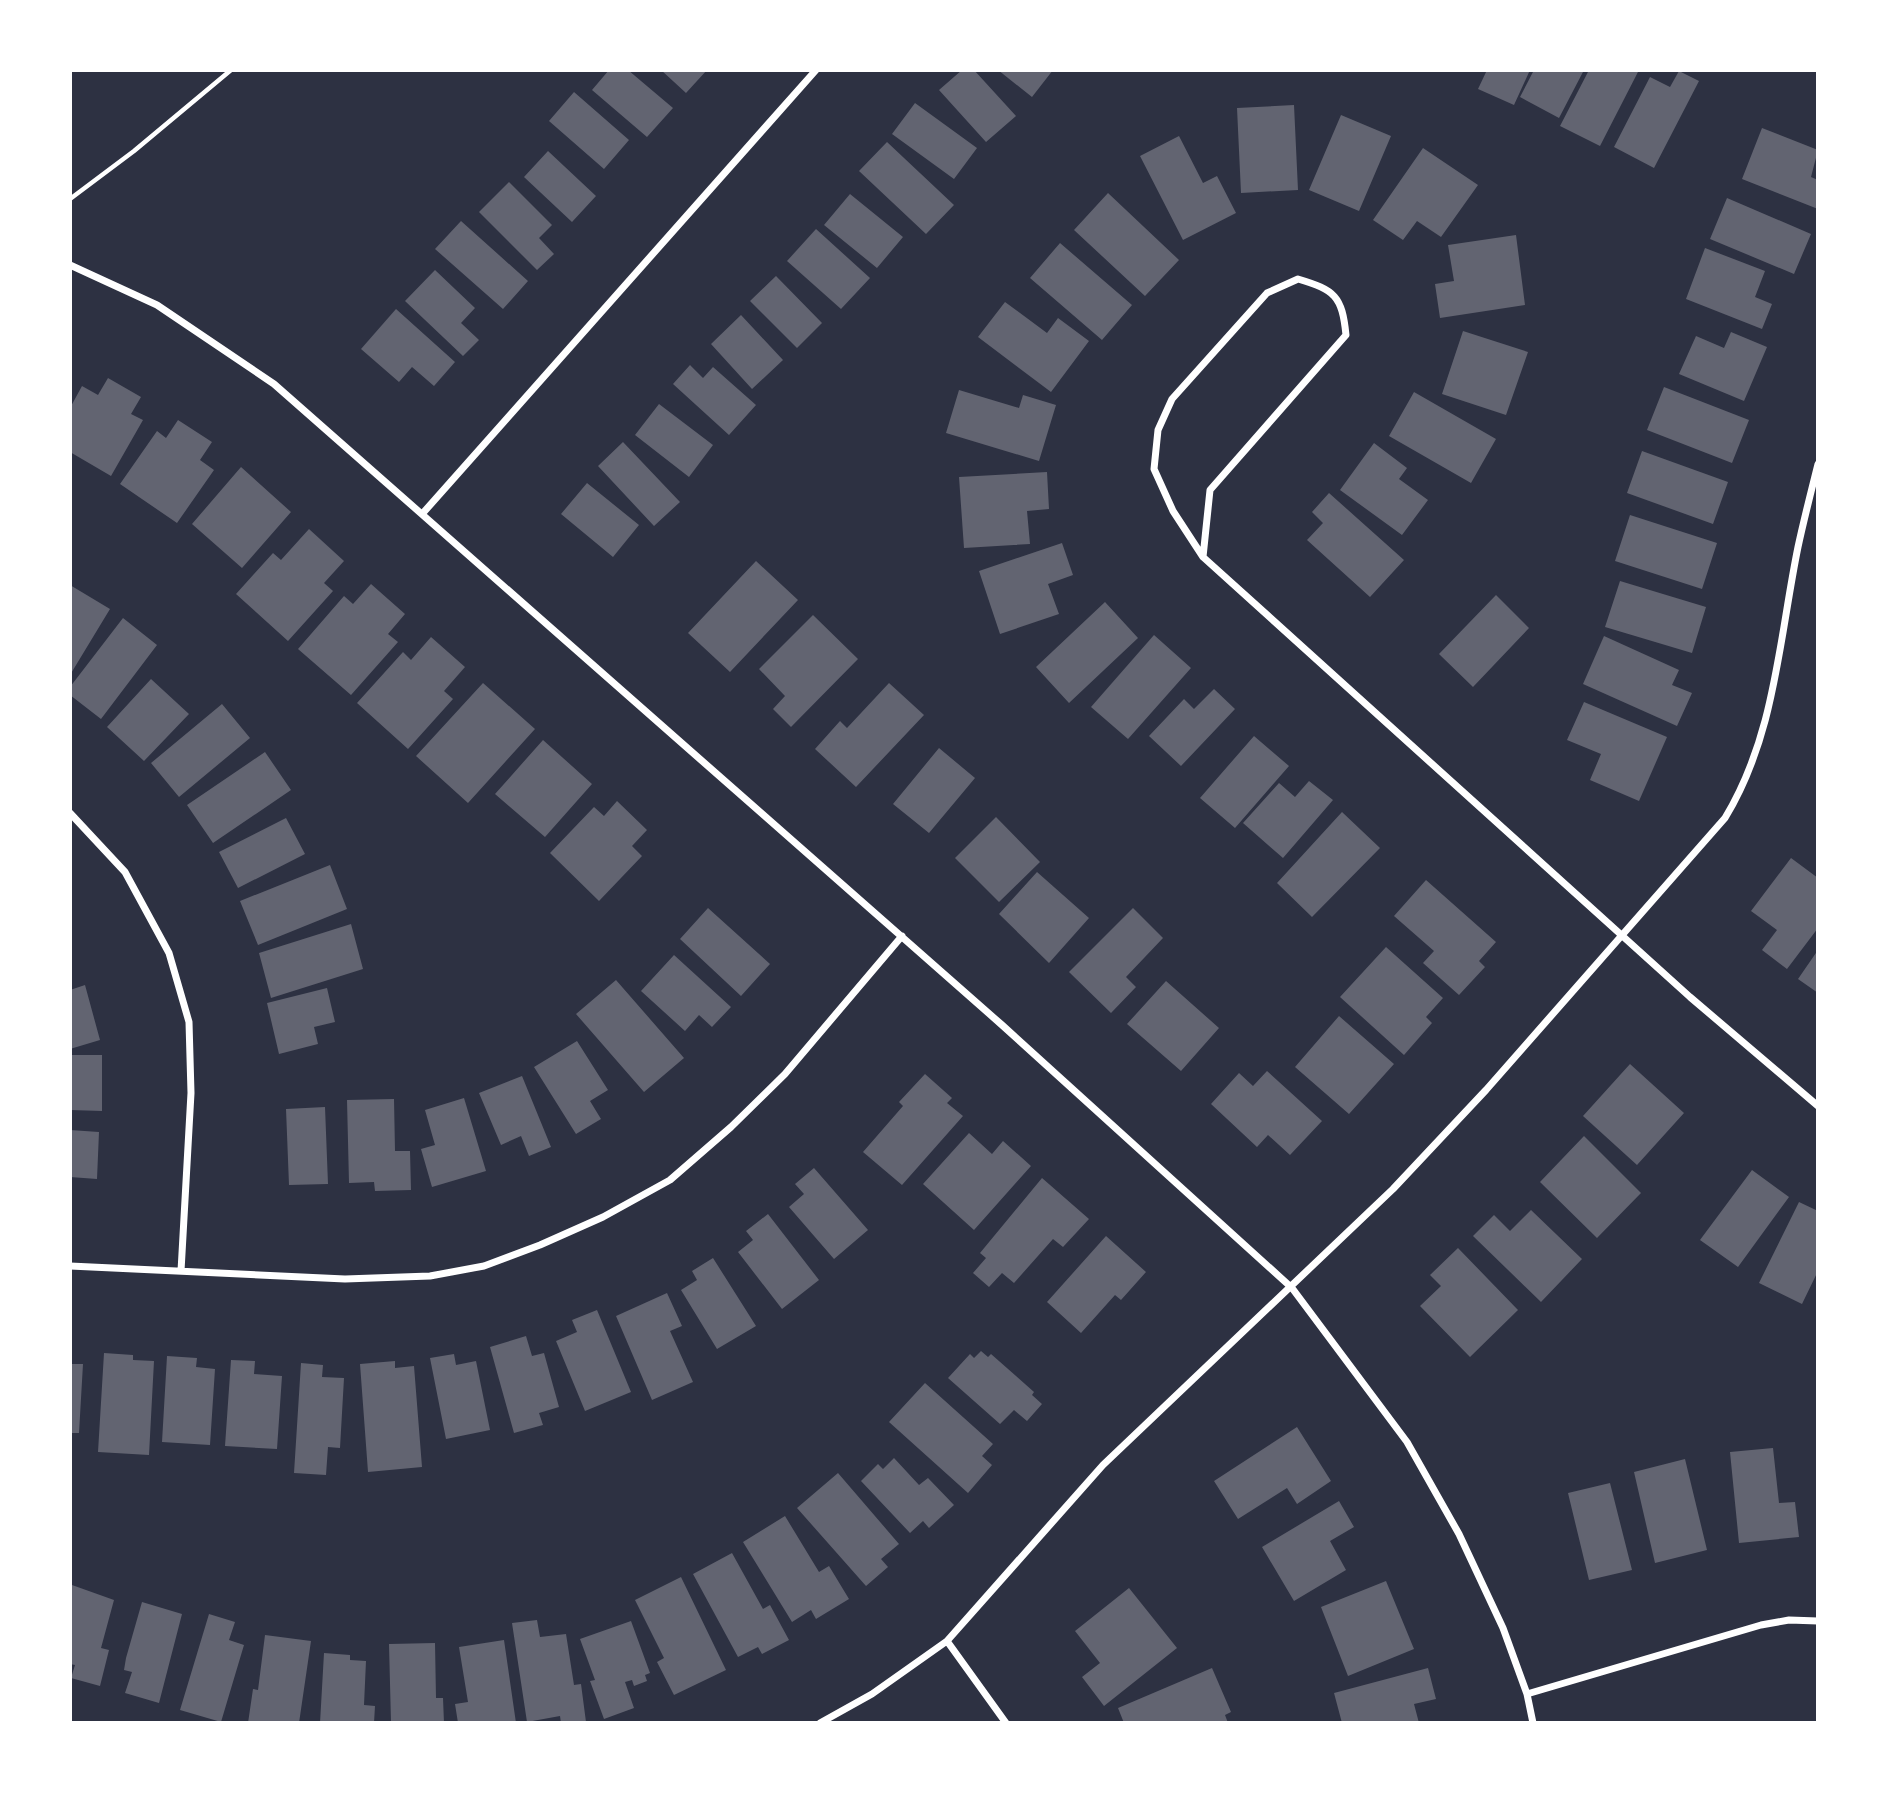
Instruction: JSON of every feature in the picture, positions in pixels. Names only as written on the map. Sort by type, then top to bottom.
[{"type":"street","points":[[423,513],[816,70]]},
{"type":"street","points":[[70,265],[157,305],[274,384],[902,936],[1292,1288],[1407,1442],[1460,1534],[1503,1628],[1527,1694],[1533,1723]]},
{"type":"street","points":[[1203,557],[1210,490],[1346,335],[1343,311],[1328,288],[1298,279],[1267,293],[1172,399],[1158,430],[1154,469],[1173,510],[1203,557],[1740,1041],[1818,1106]]},
{"type":"street","points":[[820,1723],[872,1694],[947,1641],[1103,1465],[1292,1288],[1402,1179],[1623,936],[1725,818],[1744,788],[1761,744],[1798,547],[1818,464]]},
{"type":"street","points":[[70,813],[125,872],[169,953],[189,1021],[191,1093],[181,1271]]},
{"type":"street","points":[[70,1266],[345,1279],[430,1276],[484,1266],[603,1217],[670,1180],[731,1127],[785,1074],[902,936]]},
{"type":"street","points":[[1527,1694],[1761,1625],[1789,1620],[1818,1621]]},
{"type":"street","points":[[947,1641],[1006,1723]]},
{"type":"path","points":[[70,199],[134,151],[231,70]]},
{"type":"building","points":[[609,70],[628,70],[673,108],[647,137],[592,90]]},
{"type":"building","points":[[661,70],[707,70],[686,93]]},
{"type":"building","points":[[962,70],[974,70],[1016,116],[986,142],[939,90]]},
{"type":"building","points":[[998,70],[1053,70],[1032,97]]},
{"type":"building","points":[[1487,70],[1530,70],[1514,105],[1478,89]]},
{"type":"building","points":[[1534,70],[1584,70],[1559,118],[1520,97]]},
{"type":"building","points":[[1589,70],[1639,70],[1600,146],[1560,126]]},
{"type":"building","points":[[1679,71],[1699,81],[1654,168],[1614,147],[1650,77],[1670,87]]},
{"type":"building","points":[[574,92],[629,140],[604,169],[549,121]]},
{"type":"building","points":[[915,103],[977,148],[954,179],[892,134]]},
{"type":"building","points":[[1294,105],[1298,190],[1241,193],[1237,108]]},
{"type":"building","points":[[1341,115],[1391,136],[1359,211],[1309,190]]},
{"type":"building","points":[[1762,128],[1818,150],[1811,177],[1818,180],[1818,209],[1742,179]]},
{"type":"building","points":[[1179,136],[1203,183],[1217,176],[1236,213],[1183,240],[1140,156]]},
{"type":"building","points":[[887,142],[954,205],[926,234],[859,171]]},
{"type":"building","points":[[1423,148],[1478,185],[1441,237],[1417,221],[1403,240],[1373,220]]},
{"type":"building","points":[[548,151],[596,196],[572,222],[524,177]]},
{"type":"building","points":[[509,182],[552,225],[539,238],[554,254],[537,270],[479,212]]},
{"type":"building","points":[[1108,193],[1179,260],[1145,296],[1074,230]]},
{"type":"building","points":[[850,194],[903,237],[877,268],[824,225]]},
{"type":"building","points":[[1727,198],[1811,234],[1794,274],[1710,239]]},
{"type":"building","points":[[461,221],[528,281],[503,309],[435,249]]},
{"type":"building","points":[[816,229],[870,278],[841,309],[787,261]]},
{"type":"building","points":[[1516,235],[1525,305],[1440,318],[1435,284],[1454,281],[1448,245]]},
{"type":"building","points":[[1060,243],[1132,305],[1102,340],[1030,278]]},
{"type":"building","points":[[1705,248],[1765,271],[1755,297],[1772,304],[1762,329],[1686,299]]},
{"type":"building","points":[[435,270],[475,308],[461,323],[479,340],[463,356],[405,301]]},
{"type":"building","points":[[776,276],[822,323],[797,348],[750,301]]},
{"type":"building","points":[[1005,302],[1047,333],[1058,318],[1089,341],[1051,392],[978,337]]},
{"type":"building","points":[[396,309],[455,362],[434,386],[412,367],[399,382],[361,349]]},
{"type":"building","points":[[741,315],[783,360],[752,389],[711,344]]},
{"type":"building","points":[[1463,331],[1528,352],[1506,415],[1442,394]]},
{"type":"building","points":[[1731,332],[1767,347],[1744,401],[1679,374],[1696,336],[1724,348]]},
{"type":"building","points":[[690,365],[703,378],[713,367],[756,405],[729,435],[673,384]]},
{"type":"building","points":[[108,378],[141,397],[131,414],[143,420],[111,476],[70,452],[70,408],[82,386],[98,395]]},
{"type":"building","points":[[1664,387],[1749,420],[1732,463],[1647,430]]},
{"type":"building","points":[[959,390],[1019,408],[1023,395],[1056,405],[1039,461],[946,433]]},
{"type":"building","points":[[1414,392],[1496,439],[1471,483],[1389,436]]},
{"type":"building","points":[[659,404],[713,445],[689,477],[635,435]]},
{"type":"building","points":[[178,420],[212,442],[200,460],[214,470],[177,523],[120,484],[157,431],[166,438]]},
{"type":"building","points":[[623,442],[680,502],[654,526],[598,466]]},
{"type":"building","points":[[1374,443],[1407,468],[1399,479],[1428,500],[1402,535],[1340,490]]},
{"type":"building","points":[[1642,451],[1728,482],[1713,524],[1627,493]]},
{"type":"building","points":[[241,467],[291,512],[242,568],[192,524]]},
{"type":"building","points":[[1047,472],[1049,509],[1027,511],[1030,544],[964,548],[959,477]]},
{"type":"building","points":[[587,483],[639,525],[613,557],[561,514]]},
{"type":"building","points":[[1329,493],[1404,560],[1370,597],[1307,540],[1323,523],[1312,512]]},
{"type":"building","points":[[1630,515],[1717,543],[1702,589],[1615,561]]},
{"type":"building","points":[[309,529],[344,561],[324,583],[333,591],[288,641],[236,594],[273,553],[281,560]]},
{"type":"building","points":[[1062,543],[1073,575],[1048,584],[1059,614],[1000,634],[979,571]]},
{"type":"building","points":[[756,561],[798,600],[730,672],[688,633]]},
{"type":"building","points":[[1620,581],[1706,607],[1692,653],[1605,627]]},
{"type":"building","points":[[371,584],[405,614],[388,634],[398,642],[351,695],[298,649],[344,596],[353,604]]},
{"type":"building","points":[[70,585],[110,609],[70,675]]},
{"type":"building","points":[[1496,595],[1529,628],[1473,687],[1439,654]]},
{"type":"building","points":[[1105,602],[1138,638],[1069,703],[1036,667]]},
{"type":"building","points":[[813,615],[858,659],[791,727],[773,709],[785,696],[759,669]]},
{"type":"building","points":[[123,618],[157,645],[101,719],[70,695],[70,687]]},
{"type":"building","points":[[1154,635],[1191,668],[1128,739],[1091,707]]},
{"type":"building","points":[[1604,636],[1679,670],[1672,685],[1692,693],[1677,726],[1583,684]]},
{"type":"building","points":[[431,637],[465,667],[444,691],[453,699],[408,749],[357,703],[403,652],[411,660]]},
{"type":"building","points":[[151,679],[189,714],[144,761],[107,727]]},
{"type":"building","points":[[483,683],[535,729],[468,803],[416,756]]},
{"type":"building","points":[[889,683],[924,715],[856,787],[815,749],[840,721],[847,728]]},
{"type":"building","points":[[1214,689],[1235,709],[1181,766],[1149,736],[1184,699],[1194,709]]},
{"type":"building","points":[[1584,702],[1667,737],[1639,801],[1590,780],[1601,754],[1567,740]]},
{"type":"building","points":[[222,704],[250,738],[179,797],[151,763]]},
{"type":"building","points":[[1254,736],[1289,766],[1235,828],[1200,798]]},
{"type":"building","points":[[543,740],[592,784],[545,837],[495,794]]},
{"type":"building","points":[[939,748],[975,778],[929,833],[893,804]]},
{"type":"building","points":[[265,752],[291,790],[213,843],[187,805]]},
{"type":"building","points":[[1309,781],[1333,800],[1283,858],[1243,823],[1279,783],[1295,797]]},
{"type":"building","points":[[617,801],[647,830],[632,846],[642,856],[599,901],[550,853],[594,807],[604,816]]},
{"type":"building","points":[[1342,812],[1380,848],[1312,917],[1277,883]]},
{"type":"building","points":[[996,817],[1040,862],[999,902],[955,858]]},
{"type":"building","points":[[286,818],[305,854],[238,888],[219,852]]},
{"type":"building","points":[[1791,858],[1818,878],[1818,928],[1787,969],[1762,950],[1777,930],[1751,911]]},
{"type":"building","points":[[330,865],[347,909],[258,945],[240,901]]},
{"type":"building","points":[[1037,872],[1089,918],[1049,963],[999,914]]},
{"type":"building","points":[[1426,880],[1496,942],[1479,961],[1485,967],[1459,995],[1423,963],[1434,951],[1394,916]]},
{"type":"building","points":[[708,908],[770,964],[741,996],[680,939]]},
{"type":"building","points":[[1133,908],[1163,938],[1126,977],[1136,987],[1111,1013],[1069,972]]},
{"type":"building","points":[[351,924],[363,969],[271,998],[259,953]]},
{"type":"building","points":[[1386,947],[1443,998],[1426,1017],[1432,1023],[1404,1055],[1340,997]]},
{"type":"building","points":[[1818,950],[1818,993],[1798,979]]},
{"type":"building","points":[[674,955],[731,1007],[712,1027],[699,1015],[685,1031],[641,991]]},
{"type":"building","points":[[616,980],[684,1058],[644,1092],[576,1014]]},
{"type":"building","points":[[1166,981],[1219,1028],[1181,1071],[1127,1024]]},
{"type":"building","points":[[85,985],[100,1040],[70,1049],[70,990]]},
{"type":"building","points":[[327,988],[335,1022],[314,1027],[318,1044],[279,1054],[267,1003]]},
{"type":"building","points":[[1339,1016],[1394,1064],[1349,1114],[1295,1067]]},
{"type":"building","points":[[577,1041],[608,1090],[590,1101],[601,1119],[576,1134],[534,1067]]},
{"type":"building","points":[[70,1055],[102,1055],[102,1111],[70,1110]]},
{"type":"building","points":[[1630,1064],[1684,1113],[1637,1165],[1583,1116]]},
{"type":"building","points":[[1267,1071],[1322,1121],[1290,1155],[1268,1135],[1257,1147],[1211,1104],[1239,1073],[1253,1086]]},
{"type":"building","points":[[925,1074],[952,1098],[947,1103],[963,1116],[902,1185],[863,1152],[903,1106],[899,1102]]},
{"type":"building","points":[[522,1076],[551,1147],[529,1156],[521,1136],[501,1145],[479,1093]]},
{"type":"building","points":[[464,1098],[486,1171],[432,1187],[421,1149],[435,1145],[425,1110]]},
{"type":"building","points":[[394,1099],[395,1151],[410,1151],[411,1190],[375,1191],[374,1182],[349,1183],[347,1100]]},
{"type":"building","points":[[325,1107],[328,1184],[289,1185],[286,1109]]},
{"type":"building","points":[[70,1130],[99,1132],[97,1179],[70,1177]]},
{"type":"building","points":[[969,1133],[992,1154],[1003,1141],[1031,1166],[974,1230],[923,1184]]},
{"type":"building","points":[[1584,1136],[1641,1193],[1597,1238],[1540,1182]]},
{"type":"building","points":[[814,1168],[868,1230],[834,1259],[789,1207],[804,1194],[795,1184]]},
{"type":"building","points":[[1752,1170],[1789,1197],[1738,1267],[1700,1240]]},
{"type":"building","points":[[1042,1178],[1089,1219],[1063,1247],[1053,1239],[1014,1283],[1002,1273],[989,1287],[973,1273],[986,1258],[980,1253]]},
{"type":"building","points":[[1799,1202],[1818,1211],[1818,1271],[1802,1304],[1759,1283]]},
{"type":"building","points":[[1531,1210],[1582,1259],[1541,1302],[1473,1236],[1494,1215],[1510,1231]]},
{"type":"building","points":[[768,1214],[819,1280],[782,1309],[738,1252],[753,1240],[746,1231]]},
{"type":"building","points":[[1106,1236],[1146,1272],[1121,1300],[1115,1295],[1081,1333],[1047,1302]]},
{"type":"building","points":[[1458,1248],[1518,1310],[1470,1357],[1420,1306],[1441,1286],[1430,1275]]},
{"type":"building","points":[[713,1258],[756,1326],[717,1349],[681,1290],[697,1280],[692,1271]]},
{"type":"building","points":[[667,1293],[682,1326],[670,1331],[693,1382],[652,1400],[616,1316]]},
{"type":"building","points":[[597,1310],[631,1392],[585,1411],[556,1341],[577,1332],[572,1320]]},
{"type":"building","points":[[526,1336],[532,1356],[544,1353],[559,1407],[539,1413],[543,1425],[514,1433],[490,1347]]},
{"type":"building","points":[[981,1351],[988,1357],[991,1354],[1034,1392],[1032,1395],[1042,1404],[1027,1421],[1014,1410],[1000,1424],[948,1378],[970,1354],[974,1358]]},
{"type":"building","points":[[104,1353],[133,1355],[133,1360],[154,1361],[149,1455],[98,1452]]},
{"type":"building","points":[[454,1354],[456,1365],[476,1361],[490,1430],[446,1439],[430,1358]]},
{"type":"building","points":[[167,1356],[197,1358],[196,1367],[215,1369],[210,1445],[162,1442]]},
{"type":"building","points":[[231,1360],[255,1361],[254,1374],[282,1376],[277,1449],[225,1446]]},
{"type":"building","points":[[395,1361],[395,1368],[414,1366],[422,1467],[368,1472],[360,1364]]},
{"type":"building","points":[[301,1363],[323,1365],[322,1377],[344,1378],[340,1448],[328,1447],[326,1475],[294,1473]]},
{"type":"building","points":[[70,1364],[83,1364],[79,1433],[70,1433]]},
{"type":"building","points":[[925,1383],[993,1444],[982,1456],[992,1465],[968,1493],[889,1422]]},
{"type":"building","points":[[1297,1427],[1331,1481],[1297,1504],[1287,1488],[1238,1519],[1214,1481]]},
{"type":"building","points":[[1773,1448],[1779,1503],[1795,1502],[1799,1537],[1739,1543],[1730,1452]]},
{"type":"building","points":[[894,1458],[919,1485],[928,1478],[954,1505],[929,1528],[923,1521],[910,1533],[861,1481],[878,1464],[883,1469]]},
{"type":"building","points":[[1685,1459],[1707,1550],[1655,1563],[1634,1472]]},
{"type":"building","points":[[838,1473],[899,1544],[881,1559],[888,1567],[866,1586],[797,1508]]},
{"type":"building","points":[[1610,1483],[1632,1570],[1589,1580],[1568,1493]]},
{"type":"building","points":[[1339,1501],[1354,1527],[1330,1541],[1346,1570],[1294,1601],[1262,1547]]},
{"type":"building","points":[[785,1516],[819,1572],[829,1566],[849,1599],[816,1619],[811,1610],[792,1622],[743,1542]]},
{"type":"building","points":[[732,1553],[763,1609],[770,1605],[789,1640],[762,1654],[758,1647],[738,1657],[693,1574]]},
{"type":"building","points":[[681,1577],[726,1670],[674,1695],[657,1662],[664,1658],[635,1600]]},
{"type":"building","points":[[1386,1581],[1414,1649],[1348,1676],[1321,1607]]},
{"type":"building","points":[[72,1585],[114,1600],[101,1648],[109,1650],[100,1686],[71,1678],[75,1665],[70,1664]]},
{"type":"building","points":[[1129,1588],[1177,1648],[1104,1706],[1082,1677],[1100,1663],[1075,1631]]},
{"type":"building","points":[[142,1602],[182,1614],[159,1703],[125,1693],[132,1672],[124,1670],[126,1658]]},
{"type":"building","points":[[209,1614],[235,1622],[229,1640],[244,1645],[221,1722],[180,1710]]},
{"type":"building","points":[[537,1620],[540,1637],[566,1634],[574,1685],[581,1684],[586,1722],[561,1723],[560,1716],[527,1722],[512,1623]]},
{"type":"building","points":[[631,1621],[650,1673],[645,1675],[647,1681],[634,1686],[632,1680],[625,1682],[634,1708],[604,1719],[590,1681],[595,1680],[580,1639]]},
{"type":"building","points":[[265,1635],[311,1641],[299,1723],[248,1723],[253,1689],[258,1690]]},
{"type":"building","points":[[504,1640],[516,1723],[458,1723],[455,1704],[468,1702],[459,1647]]},
{"type":"building","points":[[435,1643],[436,1698],[443,1698],[444,1723],[391,1723],[389,1644]]},
{"type":"building","points":[[324,1653],[350,1655],[350,1660],[366,1661],[364,1705],[375,1706],[374,1723],[320,1723]]},
{"type":"building","points":[[1212,1668],[1231,1712],[1225,1715],[1228,1723],[1124,1723],[1118,1708]]},
{"type":"building","points":[[1428,1668],[1436,1699],[1414,1704],[1419,1723],[1342,1723],[1334,1693]]}]
